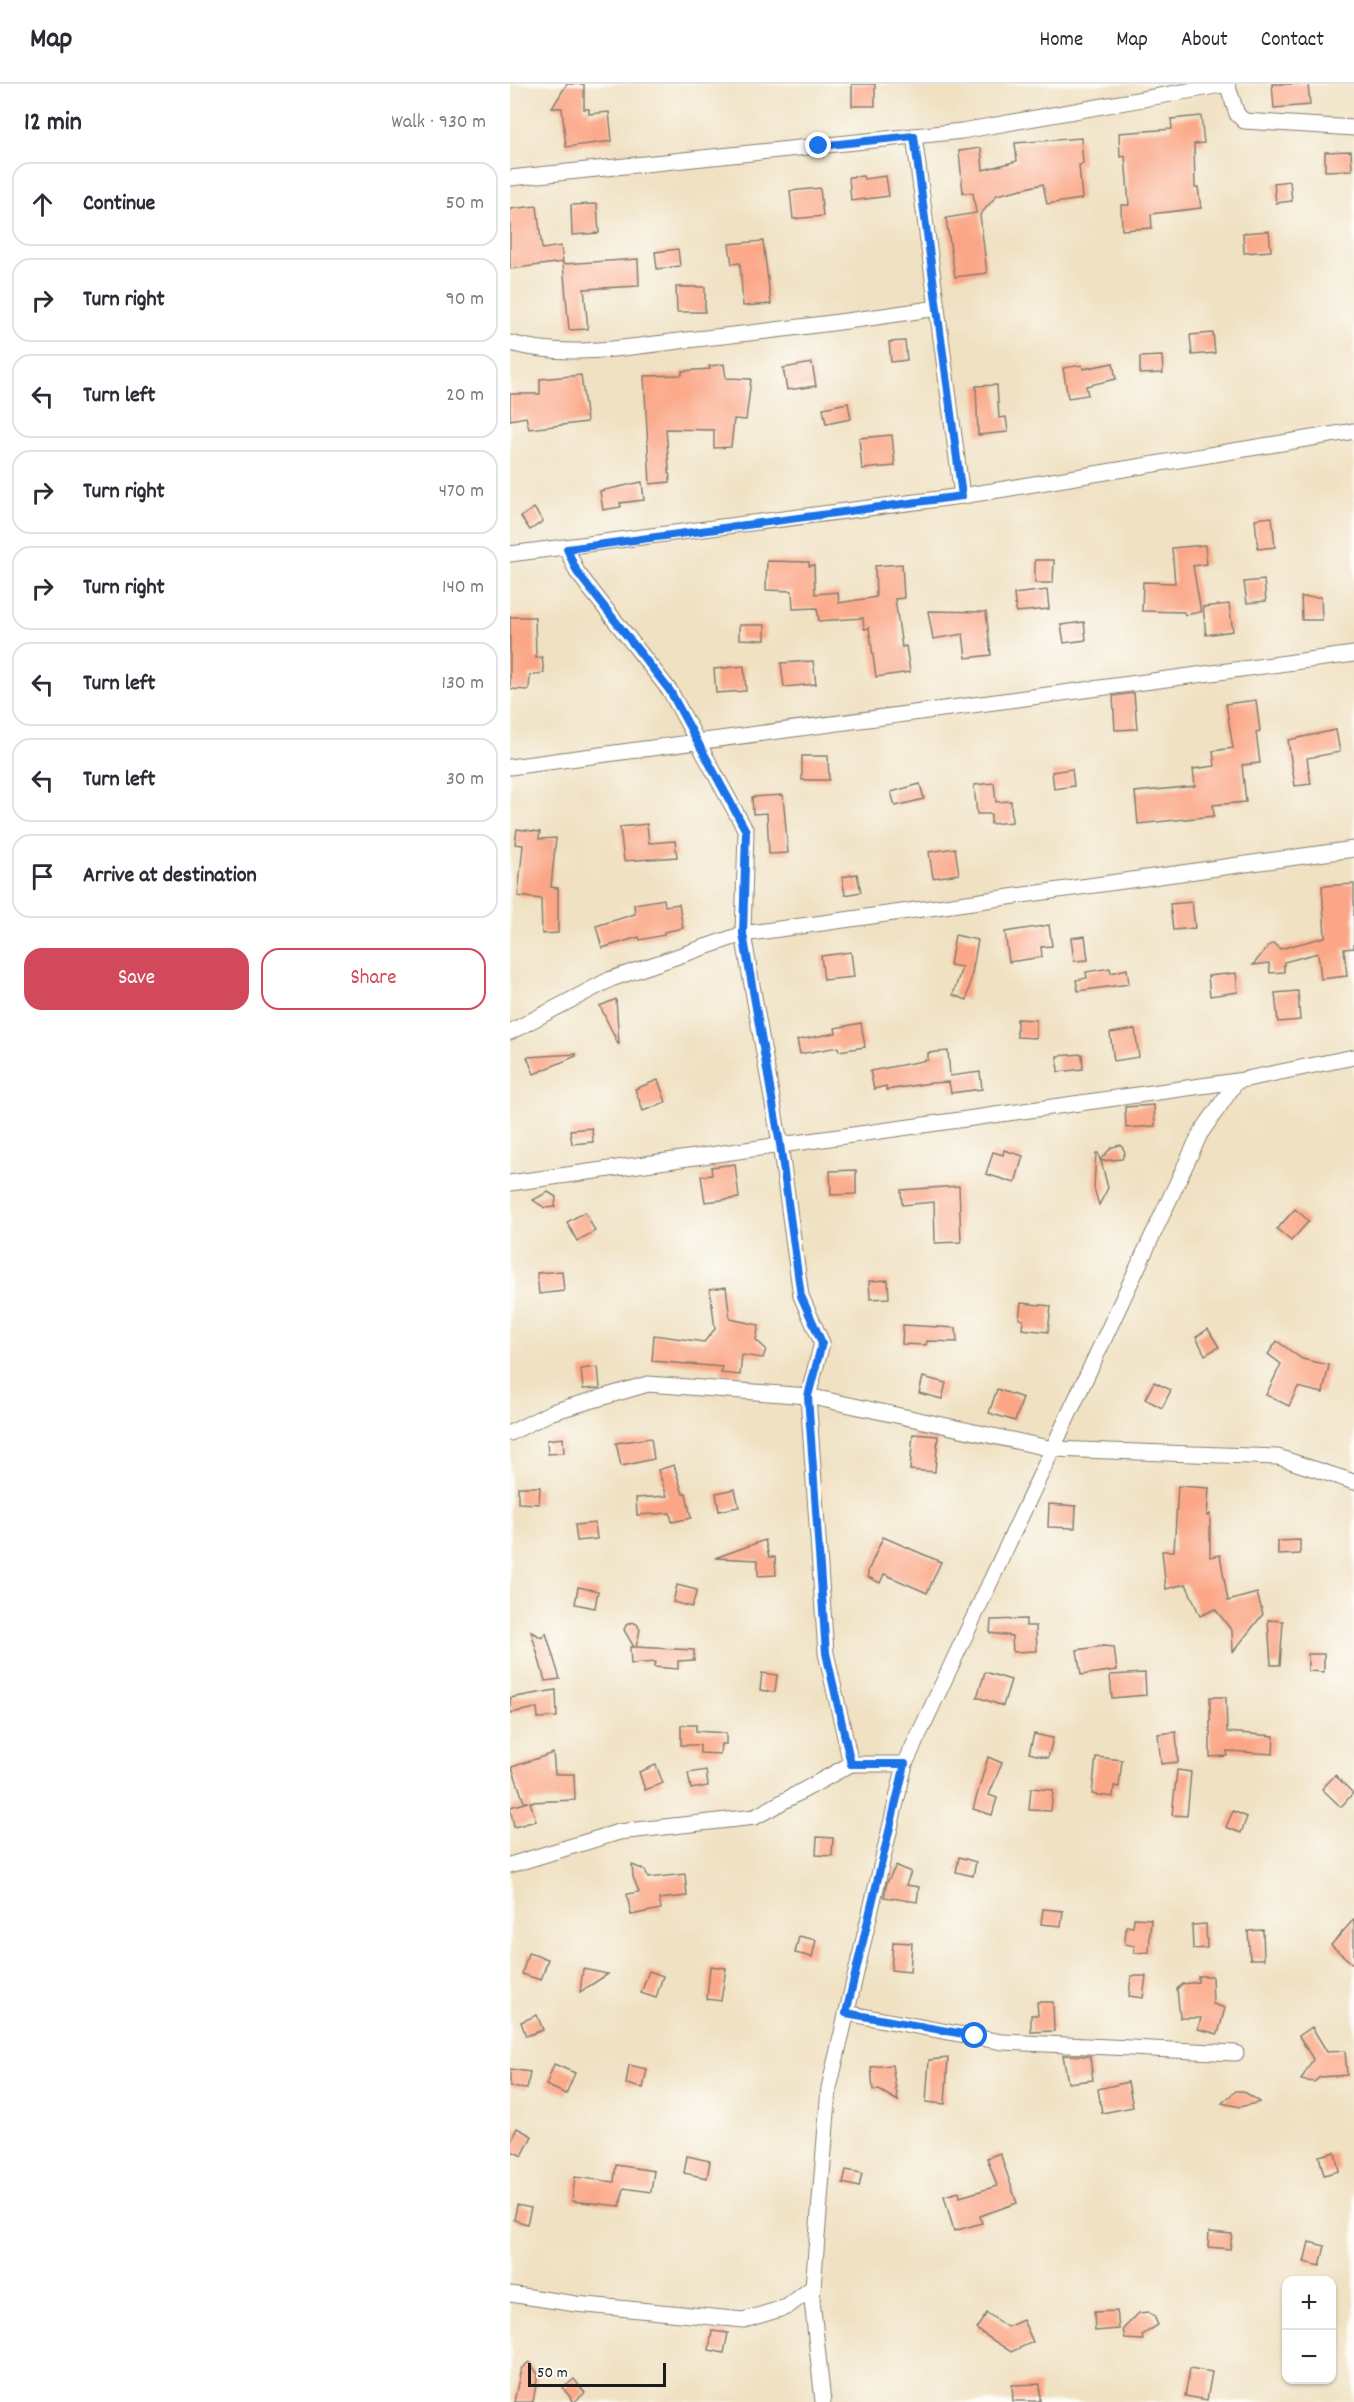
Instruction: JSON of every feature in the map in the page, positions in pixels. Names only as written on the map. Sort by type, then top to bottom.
[{"type":"street","points":[[510,177],[962,130],[1227,84],[1237,114],[1244,121],[1354,128]]},
{"type":"street","points":[[914,136],[962,496]]},
{"type":"street","points":[[510,343],[557,350],[612,349],[823,326],[937,308]]},
{"type":"street","points":[[510,554],[567,549],[962,496],[1354,431]]},
{"type":"street","points":[[567,549],[577,572],[670,691],[746,831],[743,934],[780,1144],[801,1296],[822,1343],[808,1396],[826,1653],[851,1764]]},
{"type":"street","points":[[510,767],[1354,654]]},
{"type":"street","points":[[510,1032],[611,979],[743,934],[1354,849]]},
{"type":"street","points":[[510,1183],[1237,1081],[1354,1058]]},
{"type":"street","points":[[823,2402],[812,2300],[829,2088],[905,1764],[1200,1134],[1237,1081]]},
{"type":"street","points":[[510,1433],[552,1412],[648,1384],[808,1396],[1053,1449],[1278,1457],[1354,1482]]},
{"type":"street","points":[[510,1865],[619,1832],[756,1817],[851,1764],[905,1764]]},
{"type":"street","points":[[846,2013],[1002,2042],[1236,2053]]},
{"type":"street","points":[[510,2294],[576,2304],[744,2320],[787,2307],[813,2287]]},
{"type":"building","points":[[567,84],[584,84],[584,109],[589,109],[589,114],[609,112],[612,141],[566,147],[562,108],[552,108]]},
{"type":"building","points":[[852,84],[875,84],[875,106],[852,106]]},
{"type":"building","points":[[1272,84],[1308,84],[1310,105],[1274,108]]},
{"type":"building","points":[[1201,116],[1204,143],[1194,144],[1195,188],[1198,187],[1201,208],[1151,214],[1152,228],[1122,230],[1121,205],[1129,205],[1125,156],[1120,157],[1119,133],[1172,129],[1171,119]]},
{"type":"building","points":[[1081,138],[1083,164],[1079,165],[1082,199],[1047,204],[1043,184],[997,195],[980,215],[987,273],[955,277],[946,218],[976,213],[973,193],[963,193],[959,151],[981,148],[983,170],[1017,161],[1015,143]]},
{"type":"building","points":[[1351,151],[1352,170],[1325,171],[1325,152]]},
{"type":"building","points":[[863,176],[864,179],[886,176],[889,196],[851,201],[849,177]]},
{"type":"building","points":[[1290,181],[1292,201],[1276,203],[1274,183]]},
{"type":"building","points":[[820,188],[823,216],[793,219],[790,191]]},
{"type":"building","points":[[597,204],[599,233],[572,235],[571,205]]},
{"type":"building","points":[[537,206],[542,249],[561,246],[563,262],[510,269],[510,209]]},
{"type":"building","points":[[1269,231],[1271,251],[1244,253],[1243,233]]},
{"type":"building","points":[[763,241],[771,304],[743,306],[740,263],[732,264],[729,244]]},
{"type":"building","points":[[678,249],[680,266],[657,269],[655,252]]},
{"type":"building","points":[[638,259],[639,286],[584,289],[588,329],[569,330],[563,264]]},
{"type":"building","points":[[676,287],[705,287],[705,312],[677,312]]},
{"type":"building","points":[[1213,333],[1215,353],[1192,355],[1190,335]]},
{"type":"building","points":[[905,341],[907,360],[891,362],[889,342]]},
{"type":"building","points":[[1162,356],[1163,373],[1140,374],[1140,357]]},
{"type":"building","points":[[812,363],[816,386],[787,390],[783,368]]},
{"type":"building","points":[[1113,363],[1116,379],[1086,386],[1088,395],[1068,398],[1063,368],[1082,365],[1083,369]]},
{"type":"building","points":[[724,364],[726,378],[751,379],[746,420],[734,419],[731,447],[714,448],[714,430],[666,429],[670,482],[650,484],[644,376],[682,375],[682,371],[710,369],[709,366]]},
{"type":"building","points":[[581,375],[587,422],[529,429],[526,417],[510,420],[510,394],[540,394],[540,379]]},
{"type":"building","points":[[997,385],[999,418],[1006,417],[1008,432],[978,435],[976,386]]},
{"type":"building","points":[[848,403],[851,419],[826,424],[823,408]]},
{"type":"building","points":[[892,435],[895,466],[862,469],[859,438]]},
{"type":"building","points":[[642,482],[644,500],[620,503],[621,507],[603,510],[600,491]]},
{"type":"building","points":[[534,508],[543,521],[530,530],[521,517]]},
{"type":"building","points":[[1272,517],[1275,547],[1258,549],[1255,519]]},
{"type":"building","points":[[1205,545],[1207,564],[1193,566],[1201,612],[1185,615],[1184,612],[1142,611],[1143,582],[1175,583],[1172,548]]},
{"type":"building","points":[[1035,560],[1054,560],[1053,583],[1035,583]]},
{"type":"building","points":[[767,561],[809,562],[809,566],[814,565],[815,594],[838,592],[839,603],[876,597],[875,566],[902,564],[904,598],[895,599],[902,647],[906,646],[910,672],[876,677],[869,628],[864,629],[863,618],[819,621],[817,608],[793,609],[792,591],[766,590]]},
{"type":"building","points":[[1264,580],[1266,601],[1247,603],[1244,582]]},
{"type":"building","points":[[1047,590],[1049,609],[1016,612],[1014,594]]},
{"type":"building","points":[[1301,597],[1321,597],[1322,620],[1302,620]]},
{"type":"building","points":[[1229,604],[1233,631],[1206,635],[1203,607]]},
{"type":"building","points":[[928,611],[986,612],[991,655],[966,658],[963,634],[933,639]]},
{"type":"building","points":[[510,617],[535,617],[536,658],[542,657],[544,673],[530,675],[529,690],[510,689]]},
{"type":"building","points":[[1084,622],[1086,640],[1064,643],[1061,625]]},
{"type":"building","points":[[739,625],[765,625],[765,640],[739,639]]},
{"type":"building","points":[[813,661],[816,684],[784,687],[781,663]]},
{"type":"building","points":[[744,666],[746,691],[716,693],[714,669]]},
{"type":"building","points":[[1134,693],[1137,729],[1115,730],[1113,696]]},
{"type":"building","points":[[1256,700],[1260,731],[1256,732],[1260,763],[1242,765],[1246,802],[1213,805],[1214,816],[1138,824],[1135,792],[1195,786],[1193,769],[1215,766],[1213,751],[1233,748],[1226,704]]},
{"type":"building","points":[[1336,730],[1340,752],[1307,758],[1311,784],[1295,786],[1288,740]]},
{"type":"building","points":[[802,756],[828,756],[829,780],[802,780]]},
{"type":"building","points":[[1072,769],[1074,786],[1054,789],[1052,772]]},
{"type":"building","points":[[994,783],[996,802],[1011,801],[1012,822],[991,824],[991,814],[977,814],[974,785]]},
{"type":"building","points":[[920,784],[924,799],[895,806],[891,792]]},
{"type":"building","points":[[783,795],[788,853],[769,854],[767,813],[753,814],[752,797]]},
{"type":"building","points":[[647,824],[649,843],[675,841],[677,857],[624,861],[620,827]]},
{"type":"building","points":[[517,829],[540,832],[539,839],[556,838],[551,887],[558,888],[558,933],[542,934],[541,899],[518,896],[523,845],[515,844]]},
{"type":"building","points":[[955,848],[959,874],[933,878],[929,852]]},
{"type":"building","points":[[857,874],[861,892],[845,895],[842,877]]},
{"type":"building","points":[[1354,884],[1354,948],[1344,949],[1347,976],[1321,979],[1318,953],[1284,962],[1284,972],[1270,973],[1269,963],[1253,965],[1268,946],[1274,943],[1280,949],[1325,937],[1322,886]]},
{"type":"building","points":[[664,899],[665,906],[679,904],[683,928],[664,932],[664,935],[640,940],[639,937],[602,948],[596,926],[635,914],[634,904]]},
{"type":"building","points":[[1192,902],[1195,928],[1173,930],[1170,904]]},
{"type":"building","points":[[1049,925],[1052,946],[1041,947],[1042,957],[1009,962],[1005,932]]},
{"type":"building","points":[[955,935],[978,940],[967,1000],[953,995],[962,967],[950,965]]},
{"type":"building","points":[[1085,936],[1088,960],[1074,961],[1071,938]]},
{"type":"building","points":[[851,952],[854,977],[824,980],[821,956]]},
{"type":"building","points":[[1110,968],[1111,973],[1127,969],[1129,984],[1078,991],[1076,980],[1087,978],[1086,972]]},
{"type":"building","points":[[1236,973],[1238,992],[1210,996],[1208,976]]},
{"type":"building","points":[[1298,991],[1300,1020],[1278,1022],[1275,993]]},
{"type":"building","points":[[616,999],[619,1044],[600,1006]]},
{"type":"building","points":[[1017,1019],[1036,1020],[1036,1038],[1017,1037]]},
{"type":"building","points":[[861,1023],[865,1047],[839,1051],[838,1047],[800,1054],[797,1040],[836,1033],[835,1028]]},
{"type":"building","points":[[1135,1029],[1139,1057],[1114,1061],[1110,1033]]},
{"type":"building","points":[[948,1051],[950,1076],[980,1072],[982,1089],[951,1093],[949,1082],[886,1090],[886,1086],[874,1089],[870,1071],[928,1060],[928,1053]]},
{"type":"building","points":[[576,1054],[576,1056],[534,1074],[527,1057]]},
{"type":"building","points":[[1082,1054],[1083,1069],[1058,1072],[1057,1056]]},
{"type":"building","points":[[658,1080],[666,1102],[643,1111],[635,1089]]},
{"type":"building","points":[[1154,1105],[1155,1126],[1126,1128],[1125,1107]]},
{"type":"building","points":[[592,1128],[593,1142],[572,1144],[570,1130]]},
{"type":"building","points":[[1121,1145],[1125,1152],[1122,1159],[1101,1161],[1108,1188],[1099,1205],[1094,1188],[1096,1153],[1100,1160],[1112,1147]]},
{"type":"building","points":[[1004,1150],[1023,1156],[1015,1183],[986,1174],[993,1152],[1003,1155]]},
{"type":"building","points":[[735,1164],[739,1198],[705,1202],[701,1176],[712,1175],[711,1167]]},
{"type":"building","points":[[856,1170],[856,1194],[831,1195],[830,1171]]},
{"type":"building","points":[[959,1186],[961,1242],[935,1243],[934,1202],[902,1205],[901,1190]]},
{"type":"building","points":[[548,1192],[556,1197],[555,1207],[545,1208],[533,1200]]},
{"type":"building","points":[[1295,1209],[1309,1221],[1291,1241],[1277,1229]]},
{"type":"building","points":[[585,1212],[595,1231],[577,1241],[567,1222]]},
{"type":"building","points":[[562,1271],[564,1291],[539,1294],[537,1273]]},
{"type":"building","points":[[888,1280],[889,1298],[870,1299],[869,1281]]},
{"type":"building","points":[[726,1287],[730,1319],[759,1325],[756,1340],[766,1349],[763,1358],[742,1355],[740,1375],[721,1373],[722,1367],[652,1361],[654,1335],[704,1342],[715,1329],[710,1289]]},
{"type":"building","points":[[1021,1303],[1051,1306],[1048,1332],[1022,1329],[1023,1320],[1019,1319]]},
{"type":"building","points":[[903,1325],[956,1328],[957,1342],[927,1341],[926,1345],[902,1344]]},
{"type":"building","points":[[1208,1329],[1219,1347],[1205,1355],[1196,1337]]},
{"type":"building","points":[[1277,1341],[1302,1359],[1329,1365],[1323,1393],[1298,1387],[1289,1406],[1266,1395],[1281,1364],[1268,1354]]},
{"type":"building","points":[[598,1367],[600,1388],[583,1389],[581,1369]]},
{"type":"building","points":[[923,1377],[946,1383],[942,1399],[919,1393]]},
{"type":"building","points":[[1154,1382],[1171,1390],[1162,1408],[1145,1399]]},
{"type":"building","points":[[997,1389],[1023,1398],[1015,1421],[989,1413]]},
{"type":"building","points":[[913,1434],[938,1436],[935,1472],[910,1470]]},
{"type":"building","points":[[563,1438],[564,1453],[548,1454],[547,1440]]},
{"type":"building","points":[[651,1438],[654,1459],[621,1466],[616,1443]]},
{"type":"building","points":[[674,1465],[683,1494],[686,1493],[691,1518],[672,1522],[670,1513],[637,1515],[636,1498],[667,1496],[658,1470]]},
{"type":"building","points":[[1178,1486],[1209,1488],[1207,1516],[1210,1514],[1210,1557],[1220,1555],[1228,1601],[1257,1593],[1263,1614],[1233,1652],[1232,1631],[1215,1609],[1200,1616],[1186,1584],[1166,1589],[1162,1551],[1174,1551]]},
{"type":"building","points":[[518,1487],[540,1487],[539,1504],[518,1503]]},
{"type":"building","points":[[735,1489],[739,1507],[719,1511],[716,1493]]},
{"type":"building","points":[[1049,1504],[1076,1506],[1075,1528],[1048,1527]]},
{"type":"building","points":[[595,1523],[597,1539],[577,1541],[575,1525]]},
{"type":"building","points":[[883,1537],[941,1562],[927,1593],[884,1574],[880,1583],[868,1577],[868,1571]]},
{"type":"building","points":[[765,1540],[769,1557],[775,1557],[776,1575],[758,1576],[758,1560],[715,1558]]},
{"type":"building","points":[[1300,1540],[1300,1554],[1278,1555],[1278,1541]]},
{"type":"building","points":[[677,1585],[697,1590],[692,1607],[673,1602]]},
{"type":"building","points":[[578,1587],[598,1591],[595,1608],[575,1604]]},
{"type":"building","points":[[1026,1619],[1026,1626],[1036,1626],[1037,1651],[1013,1652],[1012,1636],[990,1633],[991,1620]]},
{"type":"building","points":[[1268,1620],[1283,1621],[1280,1665],[1271,1665]]},
{"type":"building","points":[[632,1622],[637,1624],[640,1630],[636,1647],[694,1650],[694,1660],[678,1661],[678,1669],[654,1667],[655,1662],[631,1664],[630,1647],[634,1647],[624,1630],[626,1625]]},
{"type":"building","points":[[531,1631],[542,1638],[546,1633],[560,1679],[545,1681]]},
{"type":"building","points":[[1103,1646],[1114,1647],[1117,1670],[1081,1675],[1077,1650]]},
{"type":"building","points":[[1308,1654],[1324,1654],[1324,1672],[1308,1671]]},
{"type":"building","points":[[985,1672],[1011,1680],[1003,1706],[977,1697]]},
{"type":"building","points":[[762,1673],[777,1675],[775,1692],[760,1690]]},
{"type":"building","points":[[1145,1673],[1146,1695],[1112,1698],[1110,1675]]},
{"type":"building","points":[[556,1690],[557,1717],[538,1718],[537,1708],[510,1713],[510,1698]]},
{"type":"building","points":[[1210,1697],[1226,1697],[1227,1732],[1274,1736],[1273,1754],[1227,1751],[1227,1756],[1210,1757]]},
{"type":"building","points":[[681,1725],[696,1725],[696,1731],[726,1733],[726,1744],[721,1744],[720,1754],[700,1753],[700,1745],[681,1745]]},
{"type":"building","points":[[1176,1732],[1178,1762],[1161,1764],[1158,1734]]},
{"type":"building","points":[[1034,1734],[1053,1738],[1048,1758],[1029,1753]]},
{"type":"building","points":[[553,1753],[555,1774],[574,1774],[575,1800],[530,1802],[536,1821],[514,1827],[510,1807],[528,1802],[524,1802],[512,1767]]},
{"type":"building","points":[[988,1757],[1002,1763],[989,1795],[997,1798],[992,1815],[973,1809]]},
{"type":"building","points":[[1096,1757],[1122,1760],[1119,1787],[1114,1786],[1113,1797],[1092,1794]]},
{"type":"building","points":[[656,1765],[663,1783],[645,1790],[639,1772]]},
{"type":"building","points":[[706,1770],[708,1786],[691,1789],[688,1773]]},
{"type":"building","points":[[1177,1770],[1191,1772],[1187,1816],[1172,1815]]},
{"type":"building","points":[[1335,1775],[1353,1793],[1341,1807],[1322,1789]]},
{"type":"building","points":[[1031,1788],[1053,1790],[1051,1811],[1029,1810]]},
{"type":"building","points":[[1233,1811],[1247,1817],[1241,1833],[1226,1827]]},
{"type":"building","points":[[817,1837],[833,1838],[832,1856],[816,1855]]},
{"type":"building","points":[[959,1857],[976,1862],[973,1876],[956,1872]]},
{"type":"building","points":[[632,1865],[645,1870],[648,1878],[685,1874],[687,1896],[659,1899],[661,1909],[631,1915],[627,1894],[639,1892],[633,1877]]},
{"type":"building","points":[[896,1866],[911,1872],[906,1885],[919,1887],[917,1902],[884,1897],[887,1882]]},
{"type":"building","points":[[1043,1909],[1063,1911],[1061,1926],[1041,1924]]},
{"type":"building","points":[[1134,1918],[1151,1919],[1149,1952],[1134,1953],[1135,1946],[1125,1944],[1126,1926],[1133,1927]]},
{"type":"building","points":[[1354,1919],[1354,1965],[1331,1945]]},
{"type":"building","points":[[1206,1924],[1207,1948],[1193,1949],[1192,1925]]},
{"type":"building","points":[[1263,1930],[1264,1959],[1250,1959],[1248,1931]]},
{"type":"building","points":[[799,1936],[816,1940],[812,1957],[795,1953]]},
{"type":"building","points":[[893,1942],[912,1943],[910,1972],[891,1970]]},
{"type":"building","points":[[528,1953],[548,1959],[541,1980],[522,1974]]},
{"type":"building","points":[[710,1966],[726,1968],[721,2001],[707,1999]]},
{"type":"building","points":[[583,1969],[608,1974],[580,1992]]},
{"type":"building","points":[[649,1971],[663,1976],[656,1998],[641,1993]]},
{"type":"building","points":[[1131,1976],[1146,1976],[1143,1998],[1129,1996]]},
{"type":"building","points":[[1198,1976],[1212,1976],[1213,2004],[1225,2008],[1218,2034],[1198,2029],[1201,2018],[1180,2018],[1177,1989],[1182,1984],[1198,1982]]},
{"type":"building","points":[[1037,2002],[1053,2002],[1054,2031],[1031,2032],[1031,2015],[1038,2015]]},
{"type":"building","points":[[537,2015],[543,2030],[526,2036],[521,2022]]},
{"type":"building","points":[[1312,2027],[1327,2052],[1345,2051],[1347,2075],[1320,2077],[1314,2082],[1301,2080],[1313,2059],[1299,2036]]},
{"type":"building","points":[[1063,2055],[1090,2056],[1093,2080],[1068,2083]]},
{"type":"building","points":[[948,2058],[945,2104],[926,2102],[929,2060]]},
{"type":"building","points":[[554,2064],[575,2073],[566,2094],[546,2085]]},
{"type":"building","points":[[629,2065],[647,2069],[643,2088],[626,2084]]},
{"type":"building","points":[[892,2065],[898,2101],[879,2090],[873,2090],[871,2067]]},
{"type":"building","points":[[510,2069],[530,2072],[527,2089],[510,2087]]},
{"type":"building","points":[[1128,2082],[1133,2107],[1102,2113],[1098,2089]]},
{"type":"building","points":[[1236,2091],[1243,2091],[1260,2102],[1240,2107],[1222,2103]]},
{"type":"building","points":[[517,2128],[532,2136],[522,2156],[510,2150],[510,2143]]},
{"type":"building","points":[[1335,2152],[1339,2171],[1324,2175],[1319,2156]]},
{"type":"building","points":[[1000,2153],[1017,2203],[980,2216],[982,2223],[954,2231],[944,2196],[959,2192],[960,2197],[997,2186],[987,2158]]},
{"type":"building","points":[[687,2156],[710,2161],[707,2178],[684,2173]]},
{"type":"building","points":[[616,2165],[654,2171],[651,2192],[624,2188],[620,2206],[572,2201],[575,2177],[614,2182]]},
{"type":"building","points":[[846,2170],[862,2173],[859,2187],[843,2183]]},
{"type":"building","points":[[517,2205],[531,2208],[527,2224],[514,2220]]},
{"type":"building","points":[[1209,2232],[1232,2234],[1230,2249],[1208,2247]]},
{"type":"building","points":[[1309,2242],[1325,2246],[1320,2266],[1304,2262]]},
{"type":"building","points":[[1117,2311],[1119,2329],[1095,2331],[1094,2312]]},
{"type":"building","points":[[1148,2312],[1154,2316],[1158,2325],[1142,2335],[1143,2340],[1125,2339],[1123,2329],[1139,2313]]},
{"type":"building","points":[[987,2313],[1007,2327],[1023,2320],[1033,2342],[1011,2352],[976,2329]]},
{"type":"building","points":[[712,2331],[728,2333],[724,2353],[709,2350]]},
{"type":"building","points":[[529,2362],[538,2374],[533,2402],[514,2402],[521,2369]]},
{"type":"building","points":[[1190,2368],[1212,2372],[1207,2400],[1185,2396]]},
{"type":"building","points":[[574,2379],[585,2393],[574,2402],[563,2388]]},
{"type":"building","points":[[1040,2384],[1040,2401],[1013,2401],[1012,2385]]},
{"type":"route","points":[[819,146],[914,136],[962,496],[567,549],[577,572],[670,691],[746,831],[743,934],[780,1144],[801,1296],[822,1343],[808,1396],[826,1653],[851,1764],[905,1764],[846,2013],[975,2036]]}]
